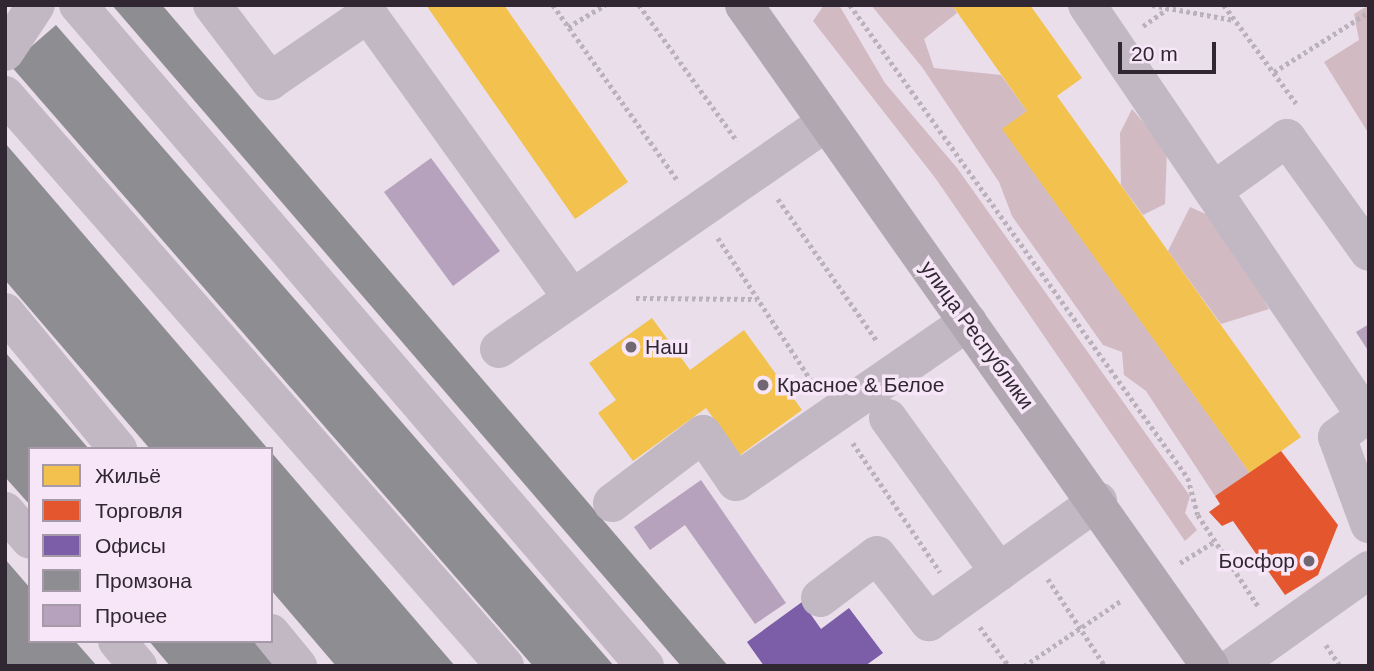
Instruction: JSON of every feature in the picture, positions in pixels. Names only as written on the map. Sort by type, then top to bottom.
[{"type":"main road","name":"улица Республики","points":[[744,5],[824,124],[1098,501],[1210,666]]},
{"type":"lane","points":[[5,52],[36,5]]},
{"type":"lane","points":[[78,5],[646,666]]},
{"type":"lane","points":[[212,5],[270,81],[368,14],[571,297]]},
{"type":"lane","points":[[1087,5],[1367,415],[1337,437],[1369,524]]},
{"type":"lane","points":[[5,95],[505,666]]},
{"type":"lane","points":[[499,349],[824,124]]},
{"type":"lane","points":[[1213,191],[1287,138],[1369,252]]},
{"type":"lane","points":[[5,312],[116,447]]},
{"type":"lane","points":[[612,503],[703,434],[736,482],[968,323]]},
{"type":"lane","points":[[888,418],[1014,561]]},
{"type":"lane","points":[[820,597],[877,555],[929,622],[1098,501]]},
{"type":"lane","points":[[5,511],[28,538]]},
{"type":"lane","points":[[1234,666],[1369,570]]},
{"type":"lane","points":[[273,636],[298,666]]},
{"type":"lane","points":[[119,643],[138,666]]},
{"type":"path","points":[[553,5],[699,209],[834,415],[960,600],[1009,666]]},
{"type":"path","points":[[568,27],[605,5]]},
{"type":"path","points":[[639,5],[899,372]]},
{"type":"path","points":[[850,5],[1188,478],[1213,542],[1279,635]]},
{"type":"path","points":[[1152,5],[1235,20]]},
{"type":"path","points":[[1224,5],[1311,123],[1287,138]]},
{"type":"path","points":[[1274,72],[1369,12]]},
{"type":"path","points":[[624,298],[758,299]]},
{"type":"path","points":[[1024,666],[1080,626],[1213,542]]},
{"type":"path","points":[[1014,561],[1080,626],[1105,666]]},
{"type":"shaded area","points":[[824,5],[839,5],[885,83],[957,168],[1190,496],[1185,513],[1197,530],[1185,541],[936,179],[813,21]]},
{"type":"shaded area","points":[[871,5],[952,5],[957,13],[924,39],[934,68],[1001,75],[1027,111],[1003,129],[1250,473],[1215,496],[1146,391],[1124,375],[1122,352],[1103,345],[1012,216],[999,182],[922,67]]},
{"type":"shaded area","points":[[1369,5],[1369,134],[1324,62],[1359,40],[1354,14]]},
{"type":"shaded area","points":[[1132,109],[1167,150],[1165,204],[1143,215],[1121,185],[1120,133]]},
{"type":"shaded area","points":[[1190,207],[1217,219],[1269,309],[1221,324],[1168,251]]},
{"type":"building: Жильё","points":[[426,5],[504,5],[628,182],[575,219]]},
{"type":"building: Жильё","points":[[952,5],[1030,5],[1082,78],[1057,96],[1301,437],[1250,473],[1002,129],[1027,111]]},
{"type":"building: Жильё","points":[[652,318],[690,370],[744,330],[802,410],[740,455],[706,408],[633,461],[598,413],[616,400],[589,363]]},
{"type":"building: Торговля","points":[[1281,451],[1338,525],[1318,575],[1285,595],[1233,521],[1222,526],[1209,512],[1220,504],[1215,496]]},
{"type":"building: Офисы","points":[[802,602],[821,629],[849,608],[883,653],[865,666],[764,666],[747,642]]},
{"type":"building: Промзона","points":[[112,5],[162,5],[728,666],[681,666]]},
{"type":"building: Промзона","points":[[56,25],[614,666],[533,666],[10,65]]},
{"type":"building: Промзона","points":[[5,143],[266,447],[148,447],[5,280]]},
{"type":"building: Промзона","points":[[5,352],[87,447],[28,447],[28,503],[5,477]]},
{"type":"building: Промзона","points":[[273,454],[455,666],[336,666],[273,592]]},
{"type":"building: Промзона","points":[[5,559],[28,586],[28,643],[77,643],[97,666],[5,666]]},
{"type":"building: Промзона","points":[[151,643],[259,643],[279,666],[170,666]]},
{"type":"building: Прочее","points":[[431,158],[500,251],[453,286],[384,192]]},
{"type":"building: Прочее","points":[[1369,324],[1369,352],[1356,332]]},
{"type":"building: Прочее","points":[[701,480],[786,603],[755,624],[685,525],[650,550],[634,527]]},
{"type":"place","name":"Наш","points":[[631,347]]},
{"type":"place","name":"Красное & Белое","points":[[763,385]]},
{"type":"place","name":"Босфор","points":[[1309,561]]}]
